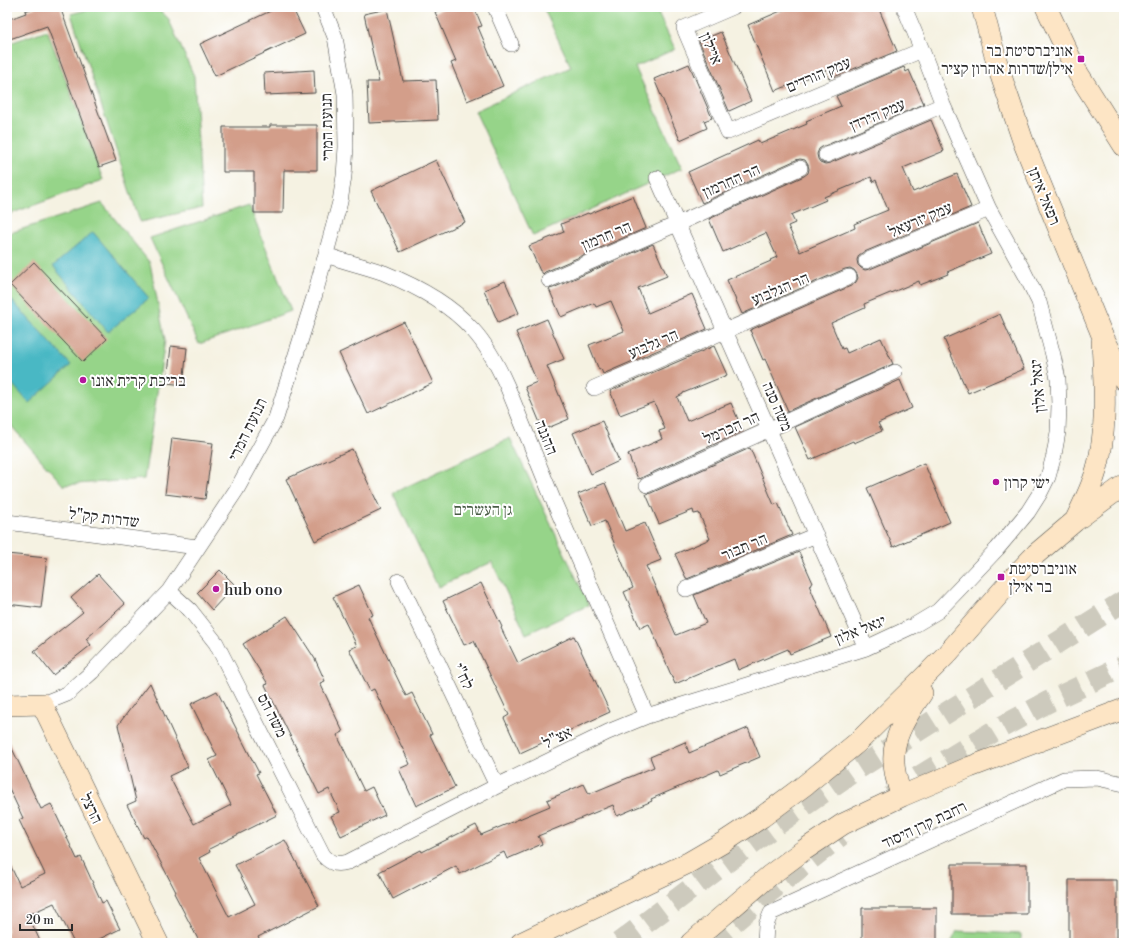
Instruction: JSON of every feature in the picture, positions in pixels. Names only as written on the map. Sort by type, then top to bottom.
[{"type":"main road","name":"רפאל איתן","points":[[982,7],[998,67],[1023,141],[1102,335],[1119,367],[1124,380]]},
{"type":"main road","points":[[1046,7],[1076,70],[1124,146]]},
{"type":"main road","points":[[1075,521],[1087,496],[1097,469],[1100,455],[1103,431],[1104,399],[1102,335]]},
{"type":"main road","points":[[521,943],[688,864],[762,817],[805,785],[858,742],[893,709],[947,654],[1036,554],[1075,521],[1124,485]]},
{"type":"main road","points":[[902,796],[895,774],[893,759],[897,739],[905,719],[947,654]]},
{"type":"main road","points":[[7,705],[42,704]]},
{"type":"main road","name":"הרצל","points":[[42,704],[158,943]]},
{"type":"main road","points":[[691,943],[769,876],[843,824],[902,796],[970,767],[1122,711]]},
{"type":"street","name":"תנועת המרי","points":[[42,704],[67,694],[92,672],[168,591],[237,488],[276,418],[311,308],[326,255],[340,202],[346,154],[345,94],[342,74],[335,37],[323,7]]},
{"type":"street","points":[[495,7],[511,44]]},
{"type":"street","name":"איילון","points":[[728,132],[684,28],[733,7]]},
{"type":"street","name":"יגאל אלון","points":[[808,667],[866,648],[913,626],[938,611],[997,549],[1028,512],[1040,494],[1048,477],[1058,432],[1058,379],[1039,302],[989,209],[943,105],[904,7]]},
{"type":"street","name":"עמק הורדים","points":[[728,132],[922,50]]},
{"type":"street","name":"עמק הירדן","points":[[826,155],[943,105]]},
{"type":"street","name":"הר החרמון","points":[[677,224],[800,168]]},
{"type":"street","name":"משה סנה","points":[[657,178],[866,648]]},
{"type":"street","name":"עמק יזרעאל","points":[[866,261],[989,209]]},
{"type":"street","name":"הר חרמון","points":[[549,280],[677,224]]},
{"type":"street","name":"ההגנה","points":[[326,255],[383,273],[419,289],[436,299],[462,318],[473,329],[499,368],[559,515],[647,716]]},
{"type":"street","name":"הר הגלבוע","points":[[725,331],[849,277]]},
{"type":"street","name":"הר גלבוע","points":[[594,388],[725,331]]},
{"type":"street","name":"הר הכרמל","points":[[648,485],[895,372]]},
{"type":"street","name":"שדרות קק\"ל","points":[[7,522],[197,547]]},
{"type":"street","name":"הר תבור","points":[[686,589],[816,535]]},
{"type":"street","name":"לח\"י","points":[[399,581],[497,786]]},
{"type":"street","name":"משה הס","points":[[168,591],[190,610],[216,643],[323,855],[333,863]]},
{"type":"street","name":"אצ\"ל","points":[[333,863],[340,864],[348,862],[497,786],[608,732],[647,716],[808,667]]},
{"type":"street","name":"רחבת קרן היסוד","points":[[765,943],[766,925],[771,913],[1064,780],[1097,778],[1124,784]]},
{"type":"green space","points":[[98,7],[156,7],[168,18],[194,76],[202,208],[140,222],[71,14]]},
{"type":"green space","points":[[543,7],[655,7],[675,49],[635,67],[682,168],[533,236],[475,111],[571,67]]},
{"type":"green space","points":[[47,30],[103,180],[7,215],[7,44]]},
{"type":"green space","name":"בריכת קרית אונו","points":[[102,203],[150,263],[165,340],[144,479],[63,485],[7,421],[7,234]]},
{"type":"green space","points":[[249,205],[291,311],[199,344],[150,238]]},
{"type":"green space","name":"גן העשרים","points":[[510,438],[589,605],[526,634],[492,562],[438,587],[393,493]]},
{"type":"green space","points":[[957,931],[1021,934],[1021,943],[951,943]]},
{"type":"water","points":[[93,232],[149,298],[108,332],[53,266]]},
{"type":"water","points":[[7,295],[71,365],[29,403],[7,378]]},
{"type":"building","points":[[36,7],[60,7],[116,161],[99,167],[47,26],[7,40],[7,20],[26,13],[25,11]]},
{"type":"building","points":[[279,7],[292,7],[305,34],[215,76],[200,44]]},
{"type":"building","points":[[446,7],[474,7],[482,26],[478,27],[503,86],[467,101],[451,63],[456,61],[435,12]]},
{"type":"building","points":[[790,7],[878,7],[897,51],[829,79],[826,70],[775,91],[748,25]]},
{"type":"building","points":[[387,9],[403,81],[436,80],[438,120],[369,123],[367,82],[379,82],[364,14]]},
{"type":"building","points":[[721,32],[751,101],[729,111],[699,41]]},
{"type":"building","points":[[689,64],[712,118],[704,121],[707,128],[680,140],[654,79]]},
{"type":"building","points":[[904,67],[906,72],[909,70],[924,104],[822,147],[819,149],[817,154],[818,159],[820,162],[825,164],[830,163],[931,120],[944,151],[903,168],[913,192],[957,174],[971,207],[862,253],[859,255],[857,260],[858,265],[865,270],[870,269],[978,223],[991,254],[947,272],[948,274],[920,285],[919,281],[864,304],[865,308],[831,323],[842,349],[845,348],[847,353],[881,338],[893,364],[788,411],[765,359],[763,360],[750,330],[853,285],[858,278],[857,274],[850,268],[845,269],[742,314],[727,280],[777,257],[766,233],[723,252],[709,219],[804,176],[808,173],[808,165],[805,160],[796,160],[702,203],[688,172],[758,140],[760,144],[807,124],[806,121],[841,106],[836,96]],"holes":[[[871,177],[873,182],[876,180],[888,210],[854,224],[855,228],[800,252],[788,226],[795,223],[791,215],[826,200],[824,197]]]},
{"type":"building","points":[[314,70],[315,93],[265,95],[264,73]]},
{"type":"building","points":[[270,125],[317,125],[317,170],[284,170],[283,213],[254,213],[254,172],[223,172],[223,127],[270,127]]},
{"type":"building","points":[[436,160],[465,222],[400,252],[371,191]]},
{"type":"building","points":[[633,196],[646,228],[543,274],[540,271],[529,246],[564,232],[561,224]]},
{"type":"building","points":[[653,244],[667,276],[638,288],[648,313],[692,294],[707,329],[603,374],[601,369],[599,370],[589,345],[624,331],[611,301],[596,307],[594,303],[561,317],[549,289]]},
{"type":"building","points":[[34,262],[107,339],[83,362],[10,285]]},
{"type":"building","points":[[505,281],[519,313],[498,322],[484,290]]},
{"type":"building","points":[[1000,314],[1024,369],[968,393],[944,339]]},
{"type":"building","points":[[547,319],[564,359],[547,366],[569,419],[543,430],[525,387],[537,382],[516,332]]},
{"type":"building","points":[[404,322],[433,383],[368,414],[339,353]]},
{"type":"building","points":[[171,346],[187,348],[183,385],[167,383]]},
{"type":"building","points":[[714,346],[727,375],[683,393],[677,397],[687,421],[731,403],[743,431],[638,479],[628,454],[662,439],[659,431],[665,429],[654,402],[620,415],[610,391]]},
{"type":"building","points":[[900,380],[912,408],[878,423],[882,431],[854,443],[853,441],[810,460],[795,427]]},
{"type":"building","points":[[602,421],[619,461],[591,474],[573,433]]},
{"type":"building","points":[[172,438],[213,443],[205,499],[165,494]]},
{"type":"building","points":[[750,448],[774,505],[778,503],[792,535],[687,579],[675,554],[710,539],[699,513],[694,514],[693,510],[659,524],[646,494]]},
{"type":"building","points":[[352,449],[381,510],[315,541],[286,479]]},
{"type":"building","points":[[924,463],[950,522],[893,547],[867,488]]},
{"type":"building","points":[[605,483],[625,531],[645,523],[661,560],[646,566],[676,635],[706,623],[694,595],[799,552],[813,583],[809,585],[831,637],[790,654],[788,649],[738,670],[734,659],[675,684],[649,624],[640,628],[624,592],[633,588],[605,521],[592,526],[578,494]]},
{"type":"building","points":[[7,554],[47,558],[41,608],[7,604]]},
{"type":"building","name":"hub ono","points":[[220,570],[235,585],[212,610],[197,593]]},
{"type":"building","points":[[98,574],[125,604],[86,639],[91,645],[53,675],[34,651],[83,612],[71,598]]},
{"type":"building","points":[[481,583],[518,663],[574,636],[610,712],[520,753],[504,718],[509,715],[474,641],[464,645],[443,601]]},
{"type":"building","points":[[359,585],[373,615],[368,617],[406,696],[412,693],[455,787],[416,806],[399,769],[410,764],[374,689],[370,691],[349,649],[357,646],[333,597]]},
{"type":"building","points":[[287,616],[315,659],[325,681],[320,683],[343,732],[337,735],[364,791],[372,787],[385,815],[341,836],[331,816],[340,812],[329,789],[319,794],[265,685],[268,684],[243,644]]},
{"type":"building","points":[[150,683],[188,767],[169,776],[194,824],[231,805],[209,760],[217,756],[191,704],[217,691],[259,773],[256,774],[277,815],[209,849],[210,852],[199,858],[229,917],[255,904],[235,865],[285,840],[319,906],[258,937],[259,939],[250,943],[200,943],[147,836],[144,838],[127,805],[136,801],[118,725]]},
{"type":"building","points":[[748,728],[760,757],[720,774],[718,770],[651,799],[652,801],[617,816],[613,805],[538,836],[542,844],[507,859],[504,852],[460,874],[456,866],[393,899],[379,872],[421,850],[422,852],[476,825],[481,835],[550,806],[547,800],[584,784],[589,794],[654,767],[650,757],[685,742],[689,753]]},
{"type":"building","points":[[7,738],[41,809],[51,804],[77,859],[81,857],[102,903],[106,901],[120,929],[91,943],[74,943],[54,903],[28,915],[41,943],[7,943],[7,858],[20,886],[45,874],[19,820],[23,818],[7,784]]},
{"type":"building","points":[[952,864],[1027,864],[1027,914],[952,914]]},
{"type":"building","points":[[1069,880],[1117,880],[1117,943],[1069,943]]},
{"type":"building","points":[[862,908],[937,908],[937,943],[862,943]]},
{"type":"tunnel","points":[[619,943],[776,825],[854,771],[1124,601]]},
{"type":"tunnel","points":[[891,797],[914,780],[996,730],[1048,702],[1124,666]]},
{"type":"tunnel","points":[[709,943],[764,896],[841,835]]},
{"type":"place","name":"אוניברסיטת בר אילן/שדרות אהרון קציר","points":[[1081,59]]},
{"type":"place","name":"בריכת קרית אונו","points":[[83,380]]},
{"type":"place","name":"ישי קרון","points":[[996,482]]},
{"type":"place","name":"אוניברסיטת בר אילן","points":[[1001,577]]},
{"type":"place","name":"hub ono","points":[[216,589]]}]
